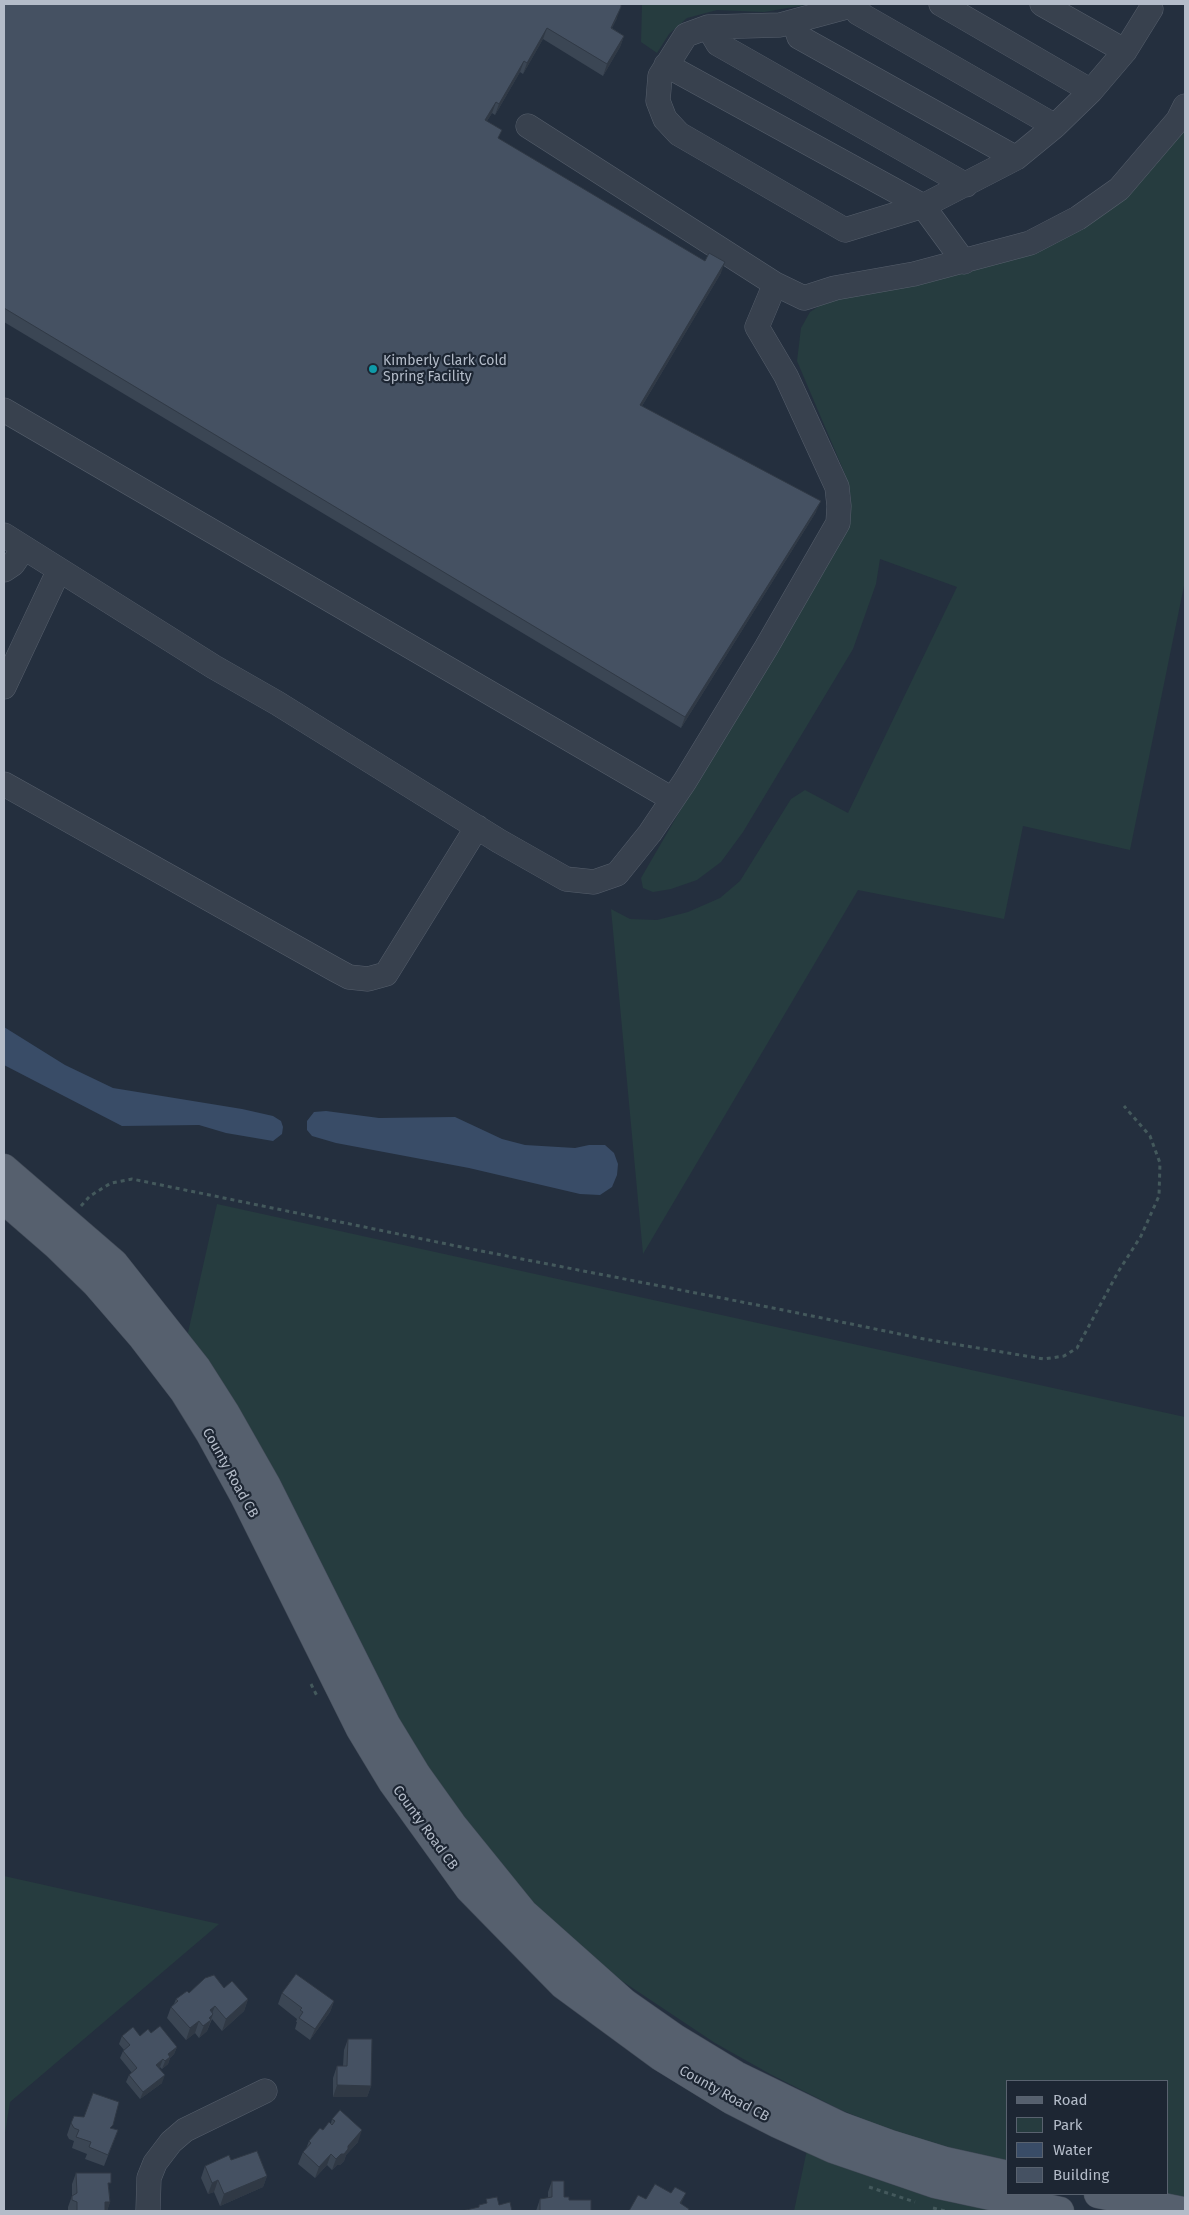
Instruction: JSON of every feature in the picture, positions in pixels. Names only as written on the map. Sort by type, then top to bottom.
[{"type":"main road","name":"County Road CB","points":[[4,1168],[66,1220],[114,1264],[197,1368],[225,1412],[267,1486],[386,1724],[417,1775],[452,1824],[524,1914],[625,2003],[675,2038],[736,2075],[815,2114],[882,2141],[945,2161],[1006,2175]]},
{"type":"main road","name":"County Road CB","points":[[4,1200],[57,1246],[96,1284],[141,1336],[184,1392],[210,1434],[244,1496],[360,1729],[392,1782],[469,1890],[563,1985],[660,2057],[731,2100],[778,2124],[833,2149],[935,2184],[1060,2211]]},
{"type":"main road","points":[[1103,2195],[1183,2211]]},
{"type":"street","points":[[942,4],[1091,91]]},
{"type":"street","points":[[1042,4],[1124,51]]},
{"type":"street","points":[[1055,126],[858,13],[856,5],[780,25],[708,27],[686,35],[660,76],[658,102],[665,119],[679,134],[845,230],[923,206],[1016,158],[1055,126],[1091,91],[1124,51],[1155,5]]},
{"type":"street","points":[[794,22],[799,37],[1016,158]]},
{"type":"street","points":[[708,27],[718,44],[966,185]]},
{"type":"street","points":[[666,65],[923,206],[964,262]]},
{"type":"street","points":[[528,126],[775,284],[804,298],[835,288],[914,274],[1030,244],[1078,218],[1119,189],[1178,120],[1185,106]]},
{"type":"street","points":[[4,535],[477,827],[566,879],[594,882],[617,874],[650,833],[766,648],[838,523],[838,487],[786,376],[756,327],[775,284]]},
{"type":"street","points":[[4,410],[672,799]]},
{"type":"street","points":[[4,570],[14,564],[24,548]]},
{"type":"street","points":[[4,687],[59,570]]},
{"type":"street","points":[[4,784],[349,977],[368,979],[386,974],[477,827]]},
{"type":"street","points":[[148,2211],[149,2178],[154,2163],[170,2142],[185,2130],[265,2091]]},
{"type":"path","points":[[66,1220],[90,1196],[110,1183],[132,1179],[471,1250],[783,1310],[916,1338],[1044,1360],[1064,1356],[1077,1348],[1118,1272],[1141,1236],[1160,1196],[1160,1163],[1150,1136],[1124,1106]]},
{"type":"green space","points":[[642,4],[811,4],[764,12],[717,10],[687,18],[669,34],[657,53],[641,42]]},
{"type":"green space","points":[[1185,124],[1185,581],[1130,850],[1023,826],[1004,919],[858,890],[643,1254],[611,909],[630,919],[657,920],[688,912],[720,898],[740,881],[791,799],[805,790],[848,813],[957,587],[880,559],[876,584],[853,649],[743,832],[721,862],[697,880],[671,889],[653,892],[643,888],[641,878],[835,544],[846,519],[851,497],[845,474],[797,361],[801,328],[810,312],[824,303],[1033,252]]},
{"type":"green space","points":[[217,1204],[1185,1417],[1185,2198],[1169,2195],[1169,2080],[1006,2080],[1006,2162],[928,2142],[879,2126],[839,2109],[770,2074],[715,2043],[613,1975],[534,1906],[484,1851],[403,1734],[187,1337]]},
{"type":"green space","points":[[4,1876],[219,1924],[10,2102],[4,2139]]},
{"type":"green space","points":[[808,2145],[1014,2211],[794,2211]]},
{"type":"water","points":[[4,1027],[65,1065],[113,1088],[242,1109],[273,1116],[281,1121],[283,1127],[282,1134],[273,1141],[226,1133],[199,1125],[122,1126],[4,1065]]},
{"type":"water","points":[[326,1111],[379,1118],[455,1117],[502,1139],[525,1145],[575,1148],[589,1145],[605,1145],[614,1153],[618,1164],[617,1175],[612,1187],[600,1195],[580,1194],[469,1168],[336,1143],[312,1136],[307,1130],[307,1121],[314,1112]]},
{"type":"building","name":"Kimberly Clark Cold Spring Facility","points":[[4,4],[621,4],[611,28],[624,36],[607,64],[547,28],[527,63],[524,61],[499,104],[496,102],[485,120],[502,130],[498,138],[705,261],[709,253],[725,262],[640,405],[821,501],[685,717],[4,308]]},
{"type":"building","points":[[296,1974],[334,2001],[315,2029],[299,2018],[303,2012],[300,2010],[302,2008],[282,1993]]},
{"type":"building","points":[[214,1975],[224,1988],[232,1981],[248,1999],[226,2019],[215,2006],[210,2010],[213,2014],[209,2018],[211,2020],[203,2026],[199,2021],[190,2028],[171,2007],[178,2001],[176,1999],[187,1991],[189,1993],[205,1978]]},
{"type":"building","points":[[160,2026],[177,2047],[168,2054],[170,2057],[165,2061],[163,2059],[156,2065],[165,2075],[143,2092],[129,2075],[137,2068],[123,2051],[130,2045],[122,2036],[133,2027],[140,2036],[148,2029],[151,2033]]},
{"type":"building","points":[[348,2039],[372,2039],[371,2086],[337,2085],[337,2066],[347,2066]]},
{"type":"building","points":[[93,2093],[119,2102],[113,2125],[110,2128],[118,2130],[108,2155],[89,2147],[91,2142],[76,2137],[79,2130],[74,2128],[71,2123],[74,2116],[84,2117]]},
{"type":"building","points":[[340,2110],[362,2130],[348,2146],[344,2154],[341,2154],[336,2159],[331,2154],[319,2167],[303,2152],[320,2128],[323,2130],[329,2122],[332,2125],[335,2121],[332,2119]]},
{"type":"building","points":[[257,2151],[267,2176],[224,2194],[218,2180],[212,2183],[205,2166],[229,2155],[231,2160]]},
{"type":"building","points":[[76,2173],[111,2173],[111,2183],[108,2183],[110,2202],[105,2202],[105,2211],[77,2211],[77,2202],[72,2200],[72,2196],[77,2193]]},
{"type":"building","points":[[552,2181],[564,2181],[564,2197],[569,2197],[569,2200],[591,2200],[591,2211],[540,2211],[540,2199],[552,2197]]},
{"type":"building","points":[[655,2184],[671,2193],[675,2187],[686,2193],[680,2203],[689,2209],[688,2211],[629,2211],[638,2195],[646,2199]]},
{"type":"building","points":[[497,2197],[499,2205],[510,2202],[512,2211],[462,2211],[479,2207],[479,2205],[487,2203],[486,2199]]},
{"type":"place","name":"Kimberly Clark Cold Spring Facility","points":[[373,369]]}]
